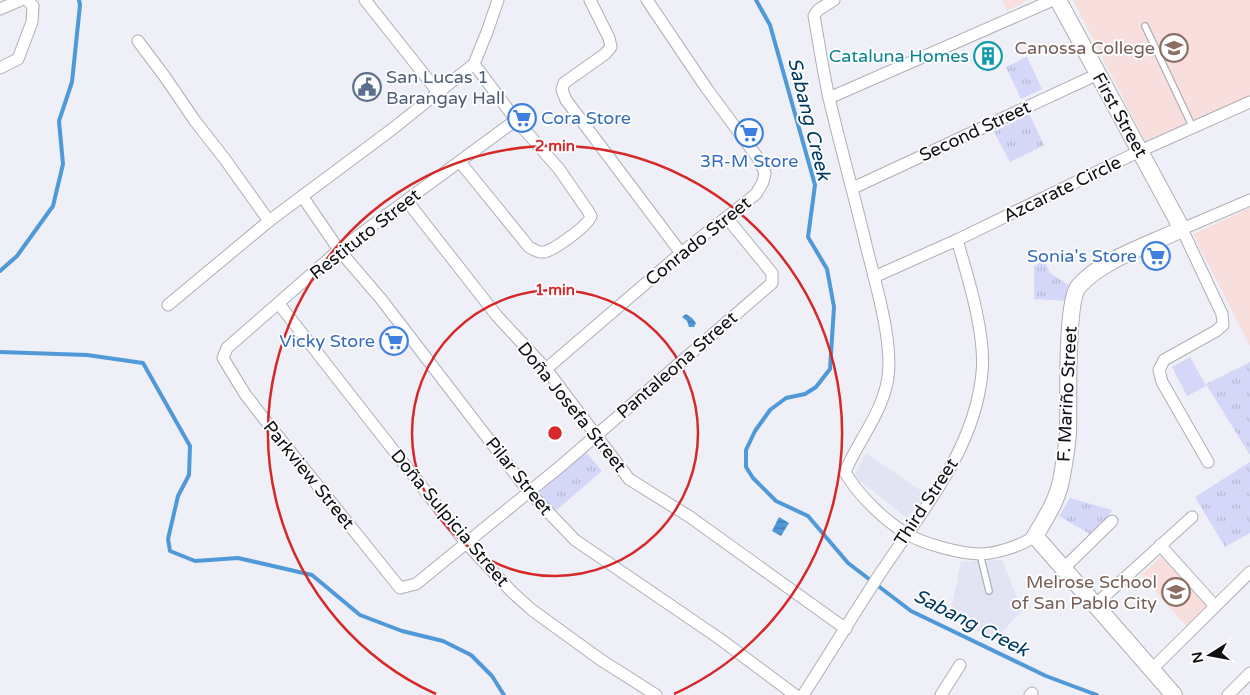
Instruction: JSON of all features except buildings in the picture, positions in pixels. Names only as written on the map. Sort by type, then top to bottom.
[{"type":"street","points":[[0,9],[21,0]]},
{"type":"street","points":[[0,68],[18,59],[32,22],[33,6],[27,0]]},
{"type":"street","points":[[365,0],[438,92]]},
{"type":"street","points":[[168,305],[269,220],[391,130],[474,64],[488,32],[498,0]]},
{"type":"street","points":[[590,0],[609,38],[611,47],[605,54],[564,83],[562,90],[566,100],[681,253]]},
{"type":"street","name":"Conrado Street","points":[[546,369],[681,253],[756,194],[763,182],[765,173],[758,158],[707,89],[646,0]]},
{"type":"street","points":[[834,0],[818,10],[814,16],[829,98],[874,277],[890,362],[887,384],[878,411],[851,457],[845,472],[853,486],[884,516],[907,534],[930,544],[980,554],[1002,550],[1028,541],[1035,536],[1174,695]]},
{"type":"street","points":[[829,98],[1053,0]]},
{"type":"street","name":"First Street","points":[[1058,0],[1182,229]]},
{"type":"street","points":[[138,41],[269,220]]},
{"type":"street","points":[[460,162],[529,247],[536,252],[544,252],[573,235],[589,222],[591,216],[559,169],[516,120],[474,64]]},
{"type":"street","name":"Second Street","points":[[853,188],[1098,74]]},
{"type":"street","name":"Azcarate Circle","points":[[874,277],[957,240],[1140,151],[1250,102]]},
{"type":"street","name":"Restituto Street","points":[[223,358],[227,348],[339,250],[516,120]]},
{"type":"street","name":"Pilar Street","points":[[302,196],[339,250],[387,307],[529,492],[575,540],[712,634],[795,695]]},
{"type":"street","name":"F. Mariño Street","points":[[1035,536],[1050,511],[1061,483],[1068,435],[1071,310],[1077,288],[1090,274],[1112,262],[1250,200]]},
{"type":"street","name":"Doña Josefa Street","points":[[407,201],[497,316],[546,369],[629,479],[690,517],[846,629]]},
{"type":"street","name":"Pantaleona Street","points":[[400,588],[416,584],[529,492],[772,283],[772,273],[727,218]]},
{"type":"street","points":[[1182,229],[1222,314],[1223,325],[1216,331],[1164,360],[1159,370],[1162,382],[1208,462]]},
{"type":"street","name":"Third Street","points":[[803,695],[873,584],[942,484],[957,456],[977,405],[982,372],[980,339],[967,273],[957,240]]},
{"type":"street","name":"Doña Sulpicia Street","points":[[279,304],[466,543],[512,592],[532,610],[600,660],[656,695]]},
{"type":"street","name":"Parkview Street","points":[[223,358],[245,394],[265,420],[400,588]]},
{"type":"street","points":[[1096,604],[1192,518]]},
{"type":"street","points":[[1064,568],[1112,521]]},
{"type":"street","points":[[1160,546],[1215,606]]},
{"type":"street","points":[[1151,670],[1250,572]]},
{"type":"street","points":[[941,695],[960,665]]},
{"type":"street","points":[[1228,695],[1250,673]]},
{"type":"lane","points":[[1145,26],[1193,128]]},
{"type":"lane","points":[[980,554],[989,591]]},
{"type":"shaded area","points":[[1002,0],[1028,0],[1007,11]]},
{"type":"shaded area","name":"Canossa College","points":[[1073,0],[1250,0],[1250,96],[1145,141]]},
{"type":"shaded area","points":[[1250,208],[1250,346],[1193,234]]},
{"type":"shaded area","points":[[866,453],[926,494],[907,518],[854,476]]},
{"type":"shaded area","name":"Melrose School of San Pablo City","points":[[1163,555],[1212,609],[1189,629],[1141,575]]},
{"type":"shaded area","points":[[1002,560],[1022,610],[996,639],[949,619],[961,562]]},
{"type":"green space","points":[[1027,57],[1042,89],[1021,99],[1006,67]]},
{"type":"green space","points":[[1029,114],[1044,145],[1010,162],[994,132]]},
{"type":"green space","points":[[1044,259],[1050,273],[1069,285],[1066,301],[1034,299],[1034,267]]},
{"type":"green space","points":[[1190,357],[1206,386],[1187,396],[1172,367]]},
{"type":"green space","points":[[1250,362],[1250,455],[1206,384]]},
{"type":"green space","points":[[586,452],[602,471],[553,513],[537,494]]},
{"type":"green space","points":[[1250,462],[1250,533],[1225,547],[1195,497]]},
{"type":"green space","points":[[1070,498],[1112,510],[1095,537],[1059,516]]},
{"type":"water","points":[[686,314],[696,323],[694,327],[689,327],[687,321],[682,317]]},
{"type":"water","points":[[779,517],[789,523],[781,536],[772,531]]},
{"type":"waterway","points":[[0,271],[17,256],[53,206],[63,164],[59,121],[72,82],[79,0]]},
{"type":"waterway","name":"Sabang Creek","points":[[756,0],[770,25],[815,185],[808,237],[827,269],[834,307],[830,369],[816,387],[805,394],[786,398],[770,410],[755,431],[746,450],[746,467],[753,478],[776,501],[808,516],[848,563],[911,611],[1046,676],[1097,695]]},
{"type":"waterway","points":[[0,352],[87,355],[143,363],[190,446],[189,475],[178,496],[168,539],[170,551],[195,561],[238,558],[312,575],[360,615],[402,631],[443,641],[471,655],[492,676],[504,695]]},
{"type":"place","name":"Canossa College","points":[[1174,48]]},
{"type":"place","name":"Cataluna Homes","points":[[988,56]]},
{"type":"place","name":"San Lucas 1 Barangay Hall","points":[[367,87]]},
{"type":"place","name":"Cora Store","points":[[522,118]]},
{"type":"place","name":"3R-M Store","points":[[749,133]]},
{"type":"place","name":"Sonia's Store","points":[[1156,256]]},
{"type":"place","name":"Vicky Store","points":[[394,341]]},
{"type":"place","name":"Melrose School of San Pablo City","points":[[1176,592]]}]
